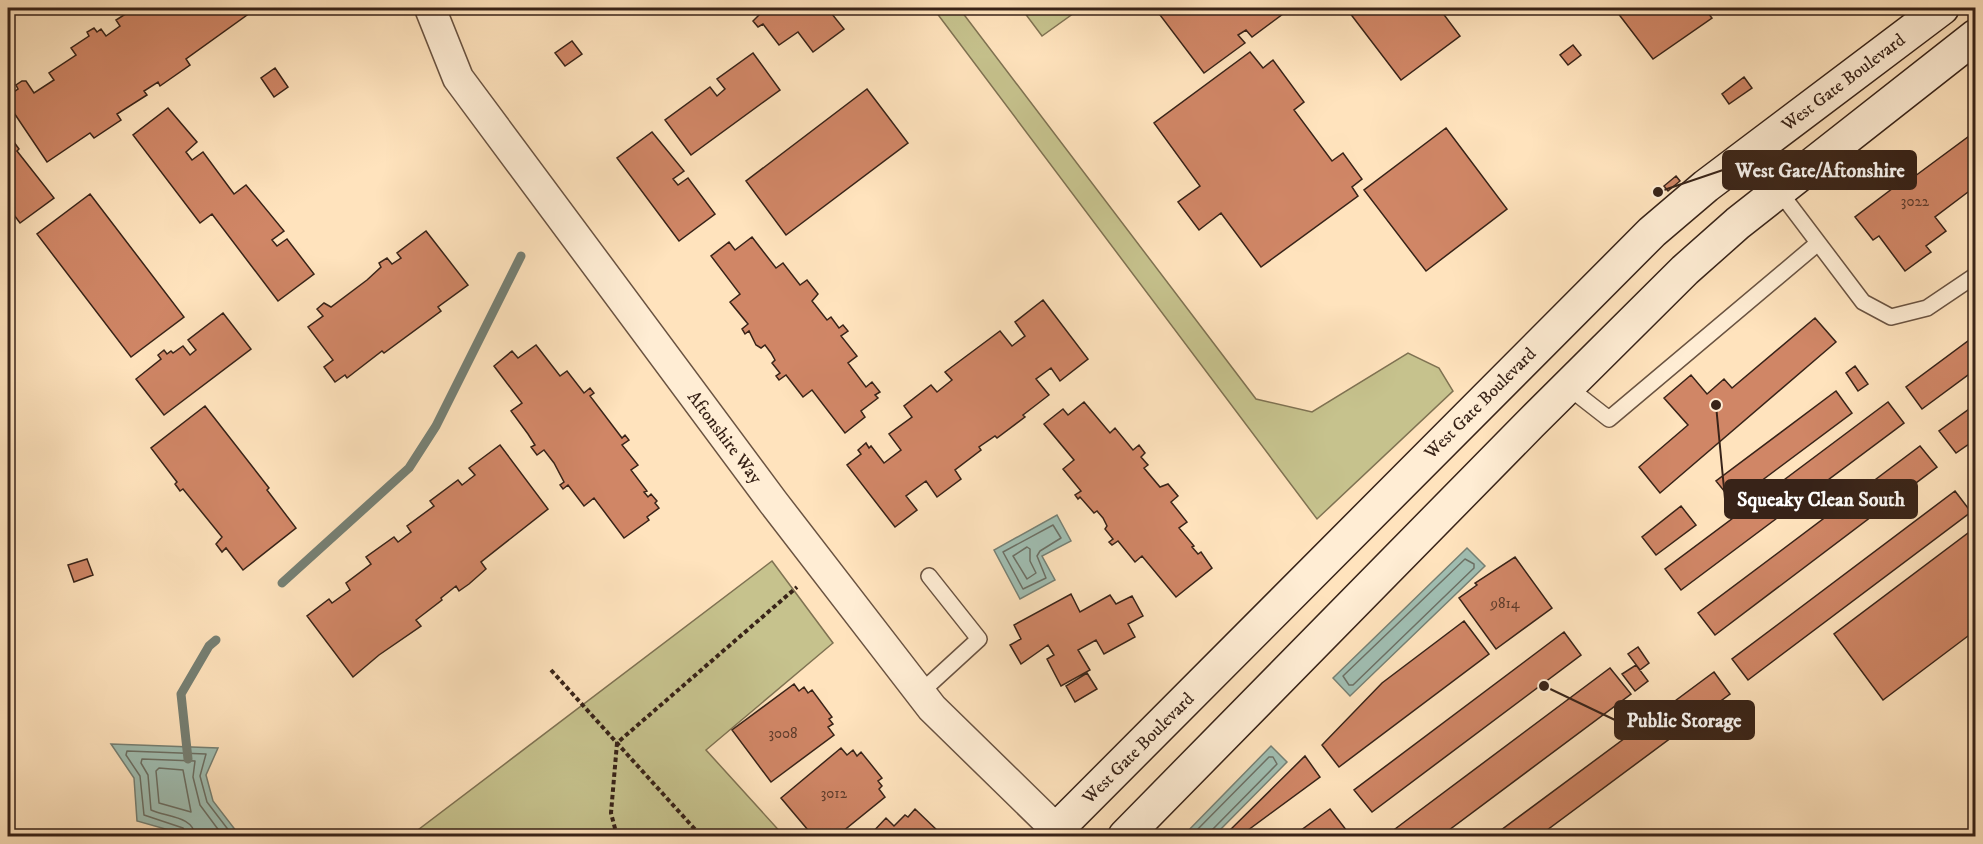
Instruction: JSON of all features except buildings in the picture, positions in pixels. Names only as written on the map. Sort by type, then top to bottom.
[{"type":"main road","name":"West Gate Boulevard","points":[[1056,835],[1492,391],[1652,232],[1706,186],[1942,8]]},
{"type":"main road","points":[[1125,837],[1530,424],[1685,270],[1779,191],[1976,36]]},
{"type":"main road","points":[[1492,391],[1530,424]]},
{"type":"street","name":"Aftonshire Way","points":[[430,8],[458,78],[766,492],[932,708],[1056,835]]},
{"type":"lane","points":[[1779,191],[1863,302],[1891,317],[1927,308],[1976,275]]},
{"type":"lane","points":[[1568,387],[1609,419],[1818,243]]},
{"type":"lane","points":[[920,693],[979,639],[929,576]]},
{"type":"path","points":[[616,837],[611,813],[617,743],[797,587]]},
{"type":"path","points":[[551,670],[700,837]]},
{"type":"shaded area","points":[[933,8],[959,8],[1256,399],[1312,412],[1408,353],[1439,368],[1453,391],[1317,519]]},
{"type":"shaded area","points":[[1021,8],[1081,8],[1042,36]]},
{"type":"shaded area","points":[[772,561],[833,643],[706,750],[784,836],[410,836]]},
{"type":"water","points":[[1057,515],[1071,541],[1042,556],[1055,580],[1020,599],[994,550]]},
{"type":"water","points":[[1467,548],[1485,566],[1350,696],[1333,678]]},
{"type":"water","points":[[111,744],[218,748],[206,775],[213,801],[240,836],[190,836],[137,821],[134,778]]},
{"type":"water","points":[[1271,746],[1287,762],[1214,836],[1183,836]]},
{"type":"waterway","points":[[282,583],[409,468],[436,426],[521,256]]},
{"type":"waterway","points":[[188,759],[181,694],[209,646],[216,640]]},
{"type":"place","name":"West Gate/Aftonshire","points":[[1658,192]]},
{"type":"place","name":"Squeaky Clean South","points":[[1716,405]]},
{"type":"place","name":"Public Storage","points":[[1544,686]]}]
